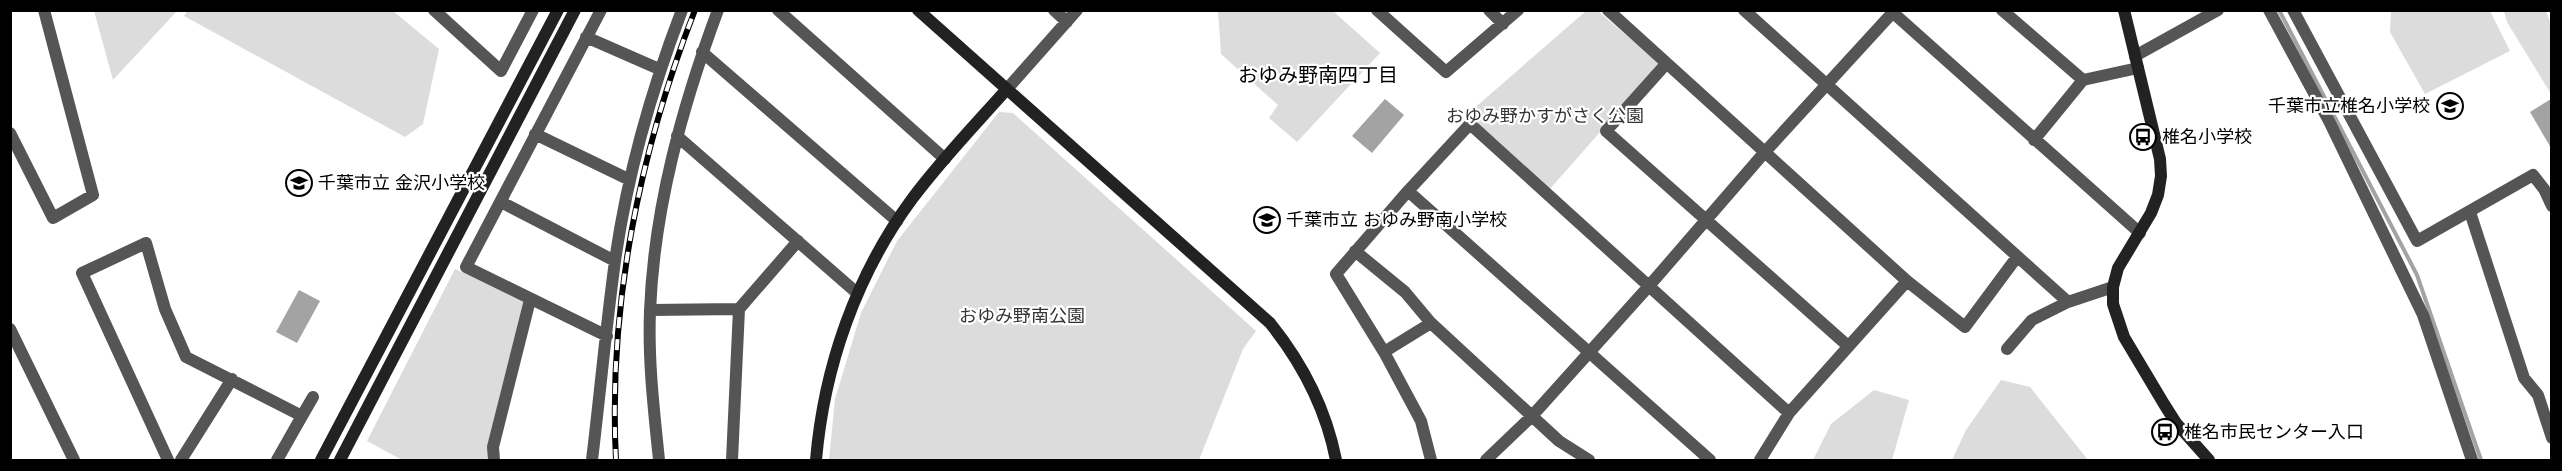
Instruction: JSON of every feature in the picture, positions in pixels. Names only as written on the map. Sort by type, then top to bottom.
[{"type":"street","points":[[10,133],[53,218],[93,195],[44,10]]},
{"type":"street","points":[[434,10],[501,71],[533,10]]},
{"type":"street","points":[[321,460],[558,10]]},
{"type":"street","points":[[340,460],[575,10]]},
{"type":"street","points":[[601,10],[466,267],[608,336]]},
{"type":"street","points":[[592,460],[615,261],[630,180],[659,69],[682,10]]},
{"type":"street","points":[[659,460],[650,364],[650,310],[657,232],[677,136],[702,52],[718,10]]},
{"type":"street","points":[[778,10],[945,159]]},
{"type":"street","points":[[918,10],[1270,323],[1289,347],[1312,385],[1332,439],[1336,460]]},
{"type":"street","points":[[1054,10],[1067,22]]},
{"type":"street","points":[[816,460],[827,383],[857,293],[897,221],[945,159],[1077,10]]},
{"type":"street","points":[[1377,10],[1446,72],[1518,10]]},
{"type":"street","points":[[1489,10],[1503,24]]},
{"type":"street","points":[[1608,10],[1907,280],[1965,327],[2017,256]]},
{"type":"street","points":[[1744,10],[2068,302]]},
{"type":"street","points":[[2002,10],[2083,80]]},
{"type":"street","points":[[2124,10],[2160,159],[2161,176],[2158,195],[2140,233],[2118,268],[2113,304],[2124,337],[2176,423],[2209,460]]},
{"type":"street","points":[[2034,140],[2083,80],[2137,62],[2218,10]]},
{"type":"street","points":[[2269,10],[2329,121],[2423,315],[2472,460]]},
{"type":"street","points":[[2293,10],[2417,242],[2533,174],[2544,189],[2552,206]]},
{"type":"street","points":[[1486,460],[1532,416],[1764,153],[1893,11],[2140,233]]},
{"type":"street","points":[[586,37],[659,69]]},
{"type":"street","points":[[702,52],[897,221]]},
{"type":"street","points":[[1666,64],[1606,131],[1848,346]]},
{"type":"street","points":[[1431,460],[1421,421],[1384,352],[1336,274],[1470,124],[1789,413]]},
{"type":"street","points":[[535,134],[630,180]]},
{"type":"street","points":[[677,136],[857,293]]},
{"type":"street","points":[[1408,191],[1710,460]]},
{"type":"street","points":[[501,202],[615,261]]},
{"type":"street","points":[[2470,212],[2524,378],[2538,394],[2552,438]]},
{"type":"street","points":[[732,460],[739,309],[798,241]]},
{"type":"street","points":[[168,460],[82,273],[146,243],[165,309],[186,357],[302,416]]},
{"type":"street","points":[[1355,251],[1405,292],[1431,323],[1559,441],[1589,460]]},
{"type":"street","points":[[1760,460],[1789,413],[1907,280]]},
{"type":"street","points":[[2007,350],[2032,320],[2068,302],[2114,287]]},
{"type":"street","points":[[494,460],[493,447],[530,300]]},
{"type":"street","points":[[650,310],[739,309]]},
{"type":"street","points":[[1384,352],[1431,323]]},
{"type":"street","points":[[10,329],[74,460]]},
{"type":"street","points":[[181,460],[232,379]]},
{"type":"street","points":[[276,460],[313,397]]},
{"type":"green space","points":[[94,10],[177,11],[113,80]]},
{"type":"green space","points":[[188,10],[393,11],[439,49],[423,124],[405,137],[184,16]]},
{"type":"green space","points":[[1218,11],[1333,11],[1380,53],[1297,142],[1269,118],[1278,105],[1221,54]]},
{"type":"green space","name":"おゆみ野かすがさく公園","points":[[1586,11],[1598,11],[1660,64],[1549,190],[1464,117]]},
{"type":"green space","points":[[2391,11],[2490,11],[2510,51],[2425,94],[2390,32]]},
{"type":"green space","points":[[2504,11],[2546,11],[2551,24],[2551,94],[2507,22]]},
{"type":"green space","name":"おゆみ野南公園","points":[[999,112],[1013,113],[1256,331],[1243,349],[1199,460],[829,460],[835,399],[861,313],[897,241]]},
{"type":"green space","points":[[455,269],[525,301],[487,460],[402,460],[367,441]]},
{"type":"green space","points":[[2001,380],[2030,387],[2088,460],[1952,460],[1966,430]]},
{"type":"green space","points":[[1874,390],[1909,400],[1892,460],[1813,460],[1831,424]]},
{"type":"shaded area","points":[[1385,99],[1404,115],[1372,153],[1352,136]]},
{"type":"shaded area","points":[[2551,99],[2551,148],[2530,112]]},
{"type":"shaded area","points":[[299,290],[320,301],[297,343],[276,332]]},
{"type":"waterway","points":[[2279,10],[2417,275],[2481,460]]},
{"type":"railway","points":[[616,460],[617,345],[632,231],[643,175],[658,119],[695,10]]},
{"type":"place","name":"千葉市立椎名小学校","points":[[2450,106]]},
{"type":"place","name":"椎名小学校","points":[[2143,137]]},
{"type":"place","name":"千葉市立 金沢小学校","points":[[299,183]]},
{"type":"place","name":"千葉市立 おゆみ野南小学校","points":[[1267,220]]},
{"type":"place","name":"椎名市民センター入口","points":[[2165,432]]},
{"type":"district","name":"おゆみ野南四丁目","points":[[1318,75]]}]
